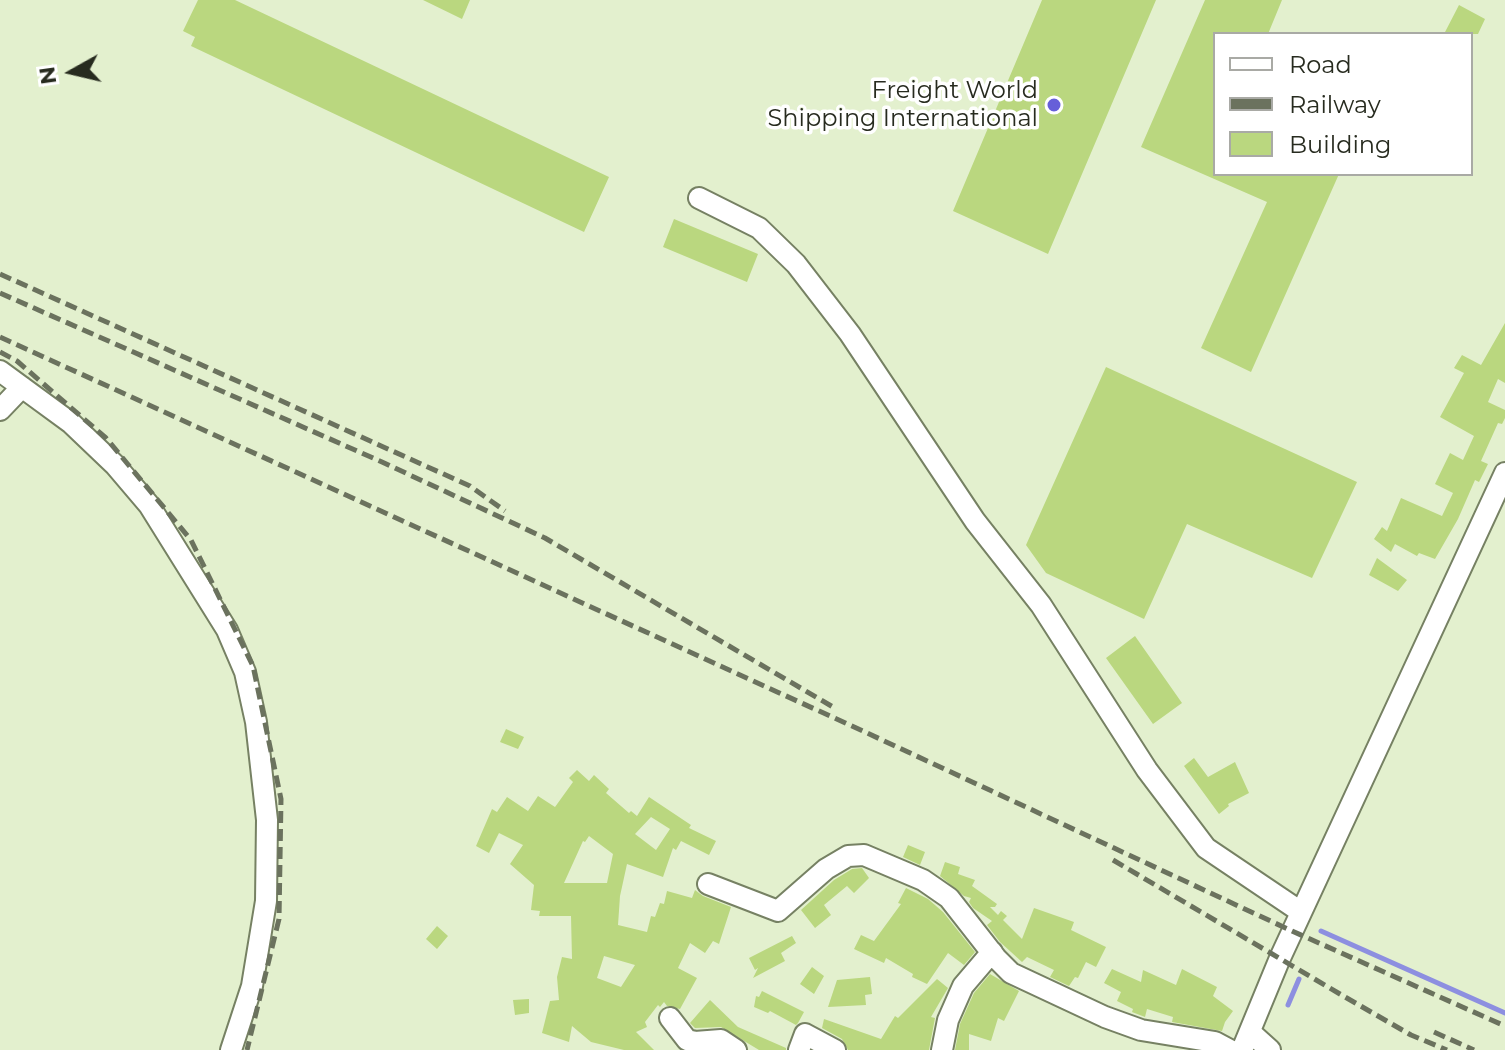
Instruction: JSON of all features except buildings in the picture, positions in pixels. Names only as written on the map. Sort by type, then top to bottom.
[{"type":"street","points":[[699,198],[759,228],[796,264],[850,334],[975,521],[1041,605],[1147,770],[1206,848],[1301,912]]},
{"type":"street","points":[[0,371],[71,423],[115,465],[149,505],[227,630],[245,672],[256,722],[267,820],[266,901],[252,986],[231,1050]]},
{"type":"street","points":[[0,410],[22,387]]},
{"type":"street","points":[[1270,1050],[1246,1041],[1301,912],[1500,496],[1505,473]]},
{"type":"street","points":[[708,884],[778,911],[826,869],[848,856],[864,855],[923,880],[949,898],[1011,973],[1105,1017],[1141,1030],[1215,1042],[1230,1050]]},
{"type":"street","points":[[942,1050],[948,1020],[963,986],[992,952]]},
{"type":"street","points":[[670,1018],[680,1035],[687,1040],[721,1040],[736,1050]]},
{"type":"street","points":[[799,1050],[805,1034],[835,1050]]},
{"type":"waterway","points":[[1321,931],[1505,1013]]},
{"type":"waterway","points":[[1288,1005],[1299,979]]},
{"type":"railway","points":[[0,274],[470,486],[505,511]]},
{"type":"railway","points":[[0,293],[382,462],[545,538],[833,707]]},
{"type":"railway","points":[[0,337],[1505,1026]]},
{"type":"railway","points":[[0,352],[17,361],[106,438],[191,540],[253,666],[281,799],[279,919],[247,1050]]},
{"type":"railway","points":[[1113,860],[1411,1035],[1447,1050]]},
{"type":"railway","points":[[1434,1032],[1474,1050]]},
{"type":"place","name":"Freight World Shipping International","points":[[1054,105]]}]
